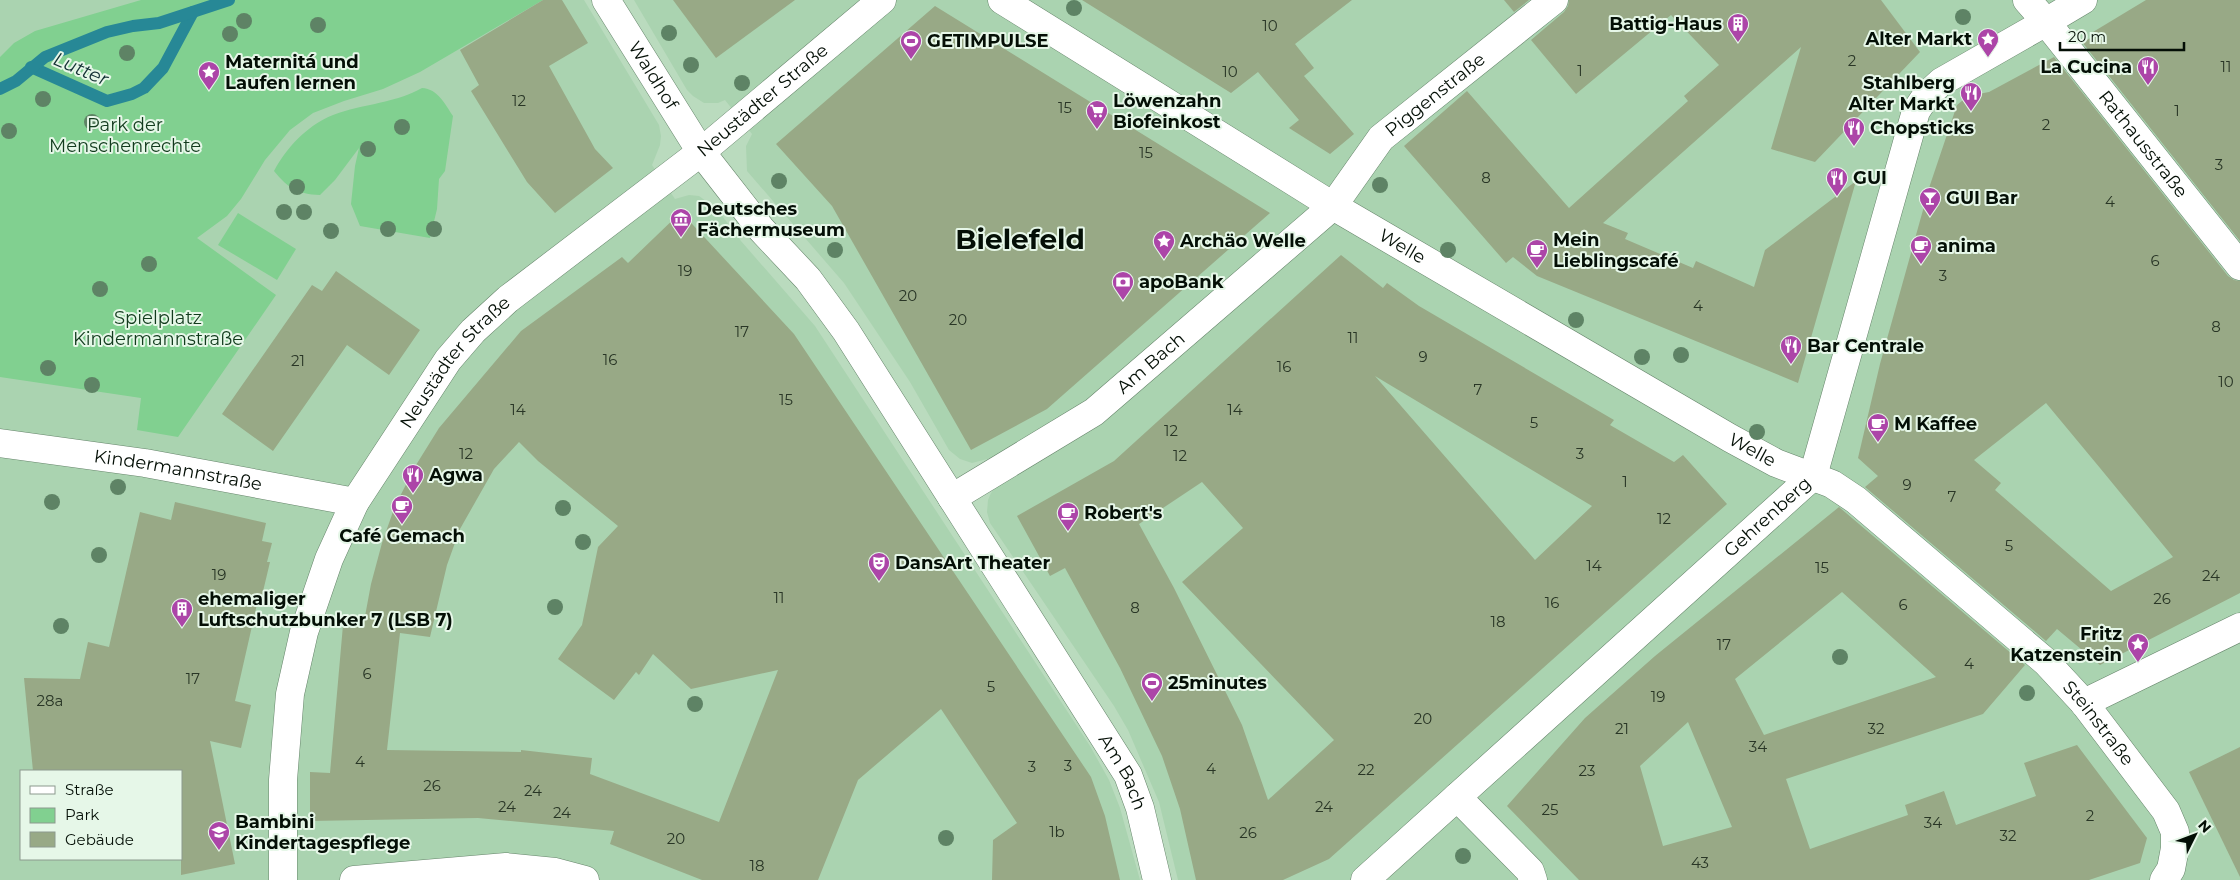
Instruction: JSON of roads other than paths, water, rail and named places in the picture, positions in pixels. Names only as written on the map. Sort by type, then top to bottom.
[{"type":"street","name":"Waldhof","points":[[606,0],[701,152]]},
{"type":"street","name":"Neustädter Straße","points":[[282,880],[283,780],[290,694],[304,632],[329,558],[355,502],[448,360],[473,331],[508,299],[701,152],[882,0]]},
{"type":"street","name":"Welle","points":[[1002,0],[1333,206],[1730,438],[1776,463],[1813,476]]},
{"type":"street","name":"Piggenstraße","points":[[1333,206],[1381,138],[1554,0]]},
{"type":"street","points":[[2027,0],[2046,22],[2083,0]]},
{"type":"street","name":"Gehrenberg","points":[[1365,880],[1813,476],[1916,111],[1926,96],[1940,82],[2046,22]]},
{"type":"street","name":"Rathausstraße","points":[[2046,22],[2240,266]]},
{"type":"street","name":"Am Bach","points":[[701,152],[761,229],[808,279],[827,303],[1128,775],[1140,808],[1157,880]]},
{"type":"street","name":"Am Bach","points":[[952,498],[1094,412],[1333,206]]},
{"type":"street","name":"Kindermannstraße","points":[[0,443],[145,462],[355,502]]},
{"type":"street","name":"Steinstraße","points":[[1813,476],[1832,484],[1856,500],[2046,662],[2084,703],[2166,811],[2175,832],[2176,848],[2167,875]]},
{"type":"street","points":[[2084,703],[2240,627]]},
{"type":"street","points":[[1457,796],[1532,876]]},
{"type":"street","points":[[354,880],[506,867],[555,872],[585,880]]},
{"type":"waterway","name":"Lutter","points":[[0,89],[16,81],[45,57],[107,32],[159,23],[229,0]]},
{"type":"waterway","name":"Lutter","points":[[31,67],[107,101],[132,94],[144,88],[163,68],[193,12]]},
{"type":"place","name":"Battig-Haus","points":[[1738,43]]},
{"type":"place","name":"Alter Markt","points":[[1988,58]]},
{"type":"place","name":"GETIMPULSE","points":[[911,60]]},
{"type":"place","name":"La Cucina","points":[[2148,86]]},
{"type":"place","name":"Maternitá und Laufen lernen","points":[[209,91]]},
{"type":"place","name":"Stahlberg Alter Markt","points":[[1971,112]]},
{"type":"place","name":"Löwenzahn Biofeinkost","points":[[1097,130]]},
{"type":"place","name":"Chopsticks","points":[[1854,147]]},
{"type":"place","name":"GUI","points":[[1837,197]]},
{"type":"place","name":"GUI Bar","points":[[1930,217]]},
{"type":"place","name":"Deutsches Fächermuseum","points":[[681,238]]},
{"type":"place","name":"Archäo Welle","points":[[1164,260]]},
{"type":"place","name":"anima","points":[[1921,265]]},
{"type":"place","name":"Mein Lieblingscafé","points":[[1537,269]]},
{"type":"place","name":"apoBank","points":[[1123,301]]},
{"type":"place","name":"Bar Centrale","points":[[1791,365]]},
{"type":"place","name":"M Kaffee","points":[[1878,443]]},
{"type":"place","name":"Agwa","points":[[413,494]]},
{"type":"place","name":"Café Gemach","points":[[402,525]]},
{"type":"place","name":"Robert's","points":[[1068,532]]},
{"type":"place","name":"DansArt Theater","points":[[879,582]]},
{"type":"place","name":"ehemaliger Luftschutzbunker 7 (LSB 7)","points":[[182,628]]},
{"type":"place","name":"Fritz Katzenstein","points":[[2138,663]]},
{"type":"place","name":"25minutes","points":[[1152,702]]},
{"type":"place","name":"Bambini Kindertagespflege","points":[[219,851]]},
{"type":"district","name":"Bielefeld","points":[[1020,239]]},
{"type":"park label","name":"Park der Menschenrechte","points":[[125,135]]},
{"type":"park label","name":"Spielplatz Kindermannstraße","points":[[158,328]]}]
